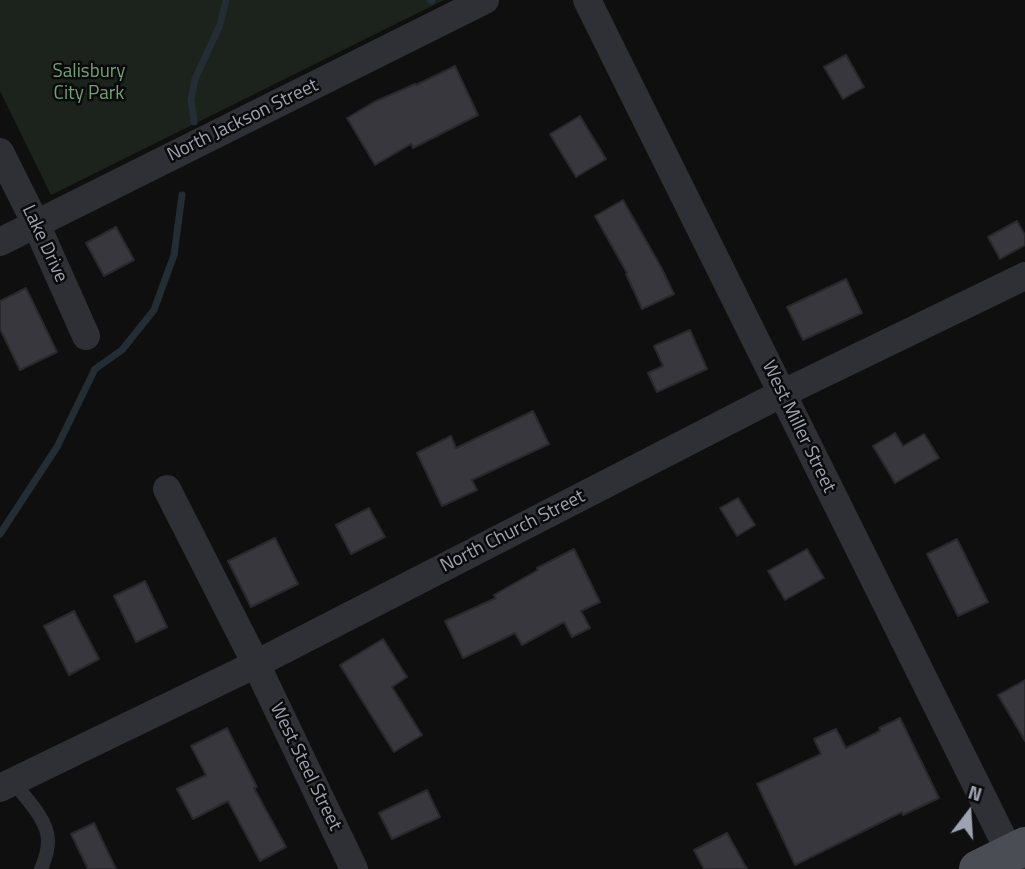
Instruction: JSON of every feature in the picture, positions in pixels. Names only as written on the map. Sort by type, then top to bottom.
[{"type":"street","name":"North Jackson Street","points":[[0,242],[485,0]]},
{"type":"street","name":"West Miller Street","points":[[587,0],[1008,859]]},
{"type":"street","name":"Lake Drive","points":[[0,152],[36,224],[86,336]]},
{"type":"street","name":"North Church Street","points":[[6,785],[256,664],[781,394],[1025,276]]},
{"type":"street","points":[[167,489],[256,664]]},
{"type":"street","name":"West Steel Street","points":[[256,664],[354,869]]},
{"type":"lane","points":[[6,785],[32,806],[46,827],[49,840],[41,869]]},
{"type":"green space","name":"Salisbury City Park","points":[[0,0],[444,0],[51,195],[0,91]]},
{"type":"building","points":[[846,55],[864,87],[843,99],[824,67]]},
{"type":"building","points":[[455,66],[478,115],[413,148],[411,144],[375,165],[347,118],[374,102]]},
{"type":"building","points":[[580,116],[606,159],[576,177],[550,134]]},
{"type":"building","points":[[623,200],[674,294],[642,309],[627,273],[595,216]]},
{"type":"building","points":[[1017,221],[1025,235],[1025,245],[1000,259],[988,237]]},
{"type":"building","points":[[116,227],[134,260],[104,276],[86,243]]},
{"type":"building","points":[[846,279],[862,313],[803,340],[787,307]]},
{"type":"building","points":[[26,288],[57,352],[20,370],[0,329],[0,301]]},
{"type":"building","points":[[690,330],[707,369],[657,392],[648,373],[663,366],[654,346]]},
{"type":"building","points":[[533,411],[549,444],[472,480],[477,490],[442,506],[417,453],[451,436],[456,448]]},
{"type":"building","points":[[895,433],[903,446],[924,434],[939,458],[895,483],[873,446]]},
{"type":"building","points":[[738,498],[755,525],[737,536],[720,508]]},
{"type":"building","points":[[369,508],[385,537],[351,554],[336,525]]},
{"type":"building","points":[[275,538],[298,584],[251,607],[228,561]]},
{"type":"building","points":[[957,539],[988,602],[958,616],[927,554]]},
{"type":"building","points":[[574,549],[600,602],[581,611],[590,628],[572,637],[564,622],[522,645],[515,633],[463,658],[445,621],[496,598],[494,595]]},
{"type":"building","points":[[807,549],[824,578],[785,600],[768,571]]},
{"type":"building","points":[[145,581],[167,627],[136,642],[114,596]]},
{"type":"building","points":[[74,611],[99,659],[69,675],[44,626]]},
{"type":"building","points":[[383,639],[407,677],[392,687],[422,735],[394,752],[340,665]]},
{"type":"building","points":[[1025,680],[1025,741],[998,695]]},
{"type":"building","points":[[900,718],[939,798],[903,815],[902,812],[795,865],[757,784],[821,754],[814,739],[836,729],[846,748]]},
{"type":"building","points":[[227,728],[257,787],[254,788],[286,847],[260,861],[228,801],[193,819],[177,789],[206,775],[191,746]]},
{"type":"building","points":[[427,790],[440,817],[392,839],[379,813]]},
{"type":"building","points":[[94,823],[116,869],[88,869],[71,834]]},
{"type":"building","points":[[727,833],[747,869],[704,869],[694,850]]},
{"type":"waterway","points":[[194,122],[191,100],[195,79],[220,25],[226,0]]},
{"type":"waterway","points":[[0,534],[57,447],[95,369],[122,350],[154,310],[174,255],[182,195]]}]
